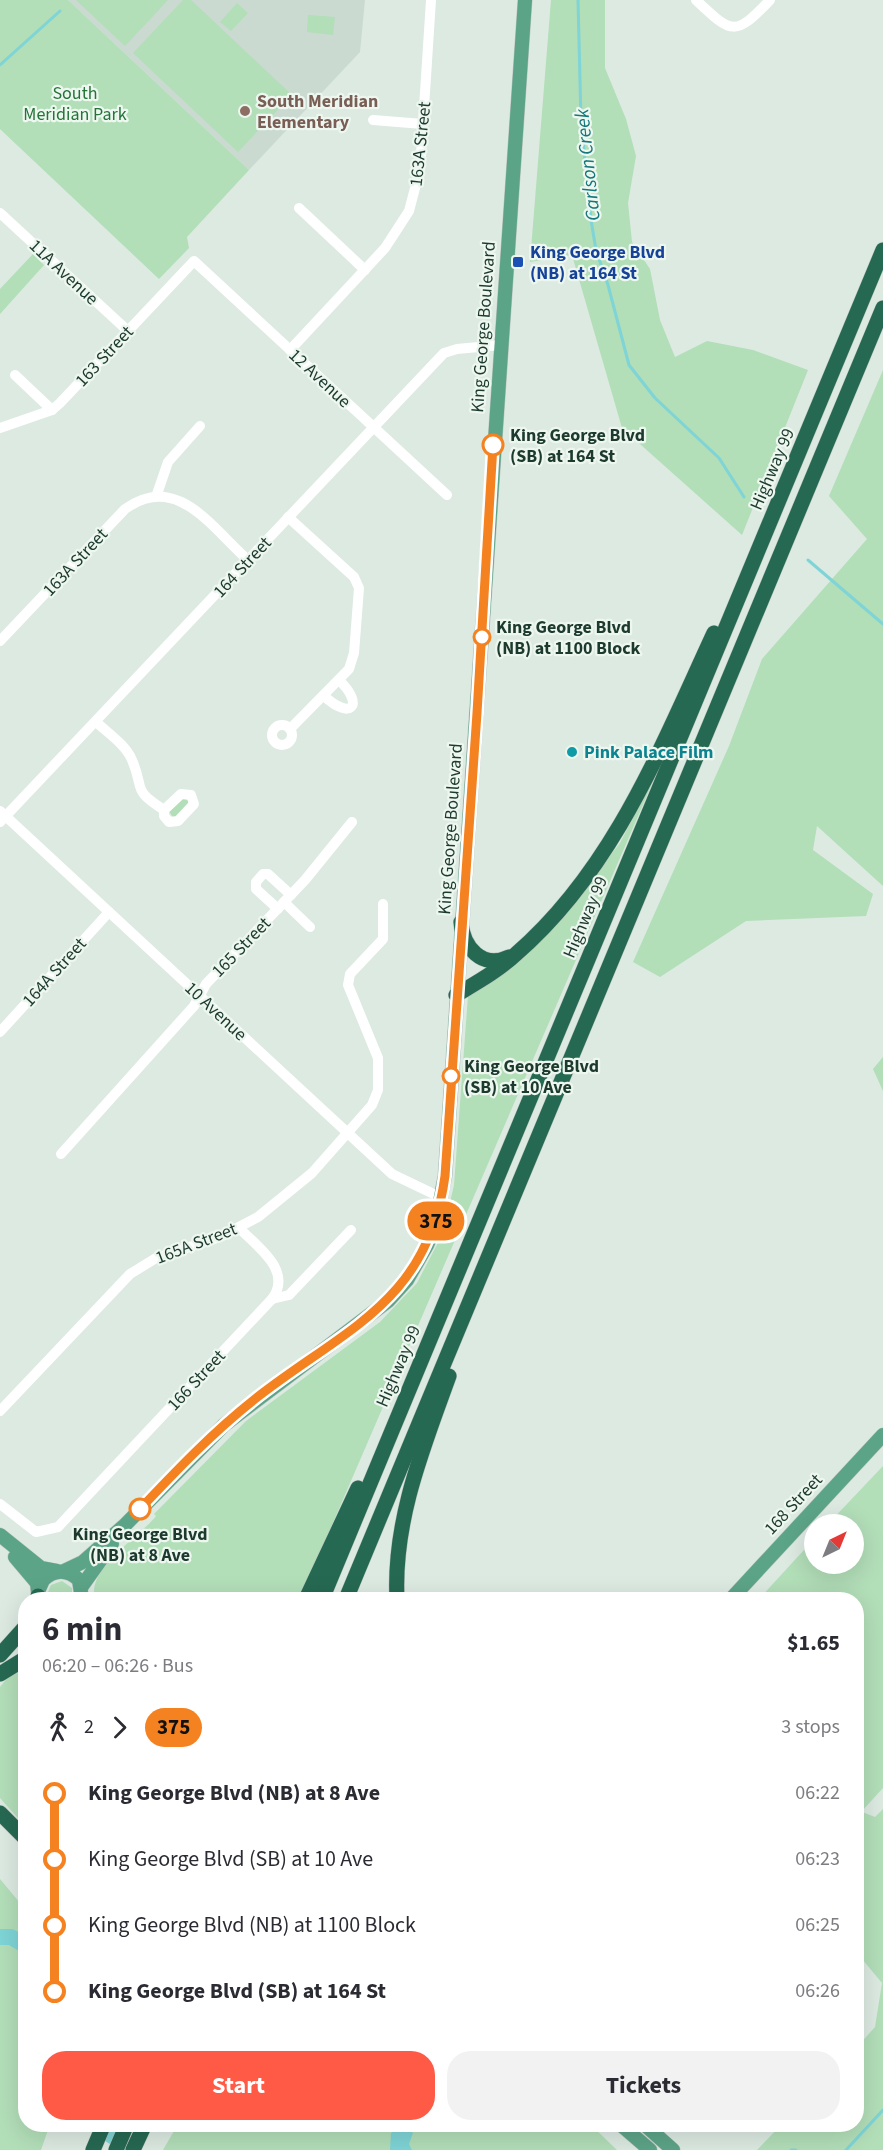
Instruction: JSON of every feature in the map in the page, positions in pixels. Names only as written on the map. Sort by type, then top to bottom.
[{"type":"highway","name":"Highway 99","points":[[325,1592],[883,250]]},
{"type":"highway","points":[[349,1592],[883,310]]},
{"type":"highway","points":[[456,995],[506,963],[529,943],[590,872],[627,815],[777,507]]},
{"type":"highway","points":[[461,922],[467,945],[484,960],[506,959],[529,943]]},
{"type":"highway","points":[[397,1592],[398,1547],[408,1498],[513,1198]]},
{"type":"highway","points":[[309,1592],[466,1254]]},
{"type":"highway","points":[[0,1655],[18,1635]]},
{"type":"highway","points":[[0,1674],[18,1663]]},
{"type":"highway","points":[[0,1813],[18,1831]]},
{"type":"highway","points":[[0,1827],[18,1844]]},
{"type":"highway","points":[[84,2150],[91,2132]]},
{"type":"highway","points":[[93,2150],[101,2132]]},
{"type":"highway","points":[[116,2150],[124,2132]]},
{"type":"highway","points":[[133,2150],[141,2132]]},
{"type":"main road","name":"King George Boulevard","points":[[40,1592],[43,1580],[83,1562],[125,1525],[224,1425],[388,1300],[407,1280],[427,1245],[442,1198],[525,0]]},
{"type":"main road","name":"168 Street","points":[[737,1592],[883,1435]]},
{"type":"main road","name":"King George Boulevard","points":[[82,1592],[125,1525]]},
{"type":"main road","points":[[0,1535],[41,1568],[62,1571],[75,1576],[82,1592]]},
{"type":"main road","points":[[0,1541],[28,1571],[37,1592]]},
{"type":"main road","points":[[629,2132],[650,2150]]},
{"type":"main road","points":[[653,2132],[673,2150]]},
{"type":"street","name":"163A Street","points":[[290,350],[399,231],[410,211],[418,179],[431,0]]},
{"type":"street","points":[[696,0],[724,25],[738,27],[751,20],[770,0]]},
{"type":"street","points":[[373,120],[423,124]]},
{"type":"street","points":[[299,208],[365,270]]},
{"type":"street","name":"11A Avenue","points":[[0,213],[128,331]]},
{"type":"street","name":"163 Street","points":[[0,428],[52,410],[194,261]]},
{"type":"street","name":"12 Avenue","points":[[194,261],[447,495]]},
{"type":"street","name":"164 Street","points":[[2,817],[96,722],[444,353],[457,349],[500,345]]},
{"type":"street","points":[[15,375],[52,410]]},
{"type":"street","points":[[200,426],[168,462],[157,494],[175,497],[190,507],[248,560]]},
{"type":"street","name":"163A Street","points":[[0,641],[125,509],[140,499],[157,494]]},
{"type":"street","points":[[288,517],[354,577],[359,588],[354,653],[349,669],[290,729]]},
{"type":"street","points":[[324,696],[338,708],[345,710],[351,706],[352,693],[339,680]]},
{"type":"street","points":[[96,722],[123,747],[132,760],[138,787],[144,796],[164,810]]},
{"type":"street","name":"10 Avenue","points":[[2,817],[109,912],[392,1174],[442,1198]]},
{"type":"street","name":"165 Street","points":[[61,1154],[194,1006],[206,984],[284,902],[352,822]]},
{"type":"street","points":[[284,902],[310,927]]},
{"type":"street","name":"165A Street","points":[[0,1412],[130,1274],[156,1258],[239,1228],[298,1185],[372,1105],[378,1090],[378,1058],[348,985],[350,974],[383,939],[383,904]]},
{"type":"street","name":"164A Street","points":[[0,1032],[109,912]]},
{"type":"street","points":[[239,1228],[270,1259],[279,1275],[280,1289],[272,1299]]},
{"type":"street","name":"166 Street","points":[[0,1504],[29,1528],[43,1533],[58,1527],[272,1299],[289,1295],[351,1230]]},
{"type":"shaded area","name":"South Meridian Elementary","points":[[68,0],[365,0],[360,52],[249,170]]},
{"type":"green space","name":"South Meridian Park","points":[[0,0],[68,0],[249,170],[187,237],[189,248],[159,279],[0,129]]},
{"type":"green space","points":[[76,0],[168,0],[125,46]]},
{"type":"green space","points":[[183,0],[191,0],[292,95],[238,152],[133,53]]},
{"type":"green space","points":[[551,0],[605,0],[605,68],[626,119],[636,156],[628,203],[632,242],[650,269],[660,320],[675,357],[707,341],[753,350],[808,370],[742,535],[622,428],[572,255],[530,262]]},
{"type":"green space","points":[[237,3],[248,13],[231,31],[220,22]]},
{"type":"green space","points":[[308,15],[335,17],[333,35],[307,32]]},
{"type":"green space","points":[[33,254],[44,265],[0,314],[0,289]]},
{"type":"green space","points":[[883,370],[883,886],[817,826],[813,850],[873,894],[866,916],[746,921],[660,977],[633,962],[729,746],[762,659],[867,539],[829,496]]},
{"type":"green space","points":[[661,763],[303,1592],[94,1592],[98,1576],[106,1565],[246,1421],[380,1322],[417,1283],[443,1233],[454,1185],[468,996],[515,965],[574,902],[620,843]]},
{"type":"green space","points":[[184,797],[190,801],[174,819],[169,811]]},
{"type":"green space","points":[[883,1057],[883,1091],[873,1069]]},
{"type":"green space","points":[[883,1466],[883,1788],[864,1809],[864,1592],[765,1592],[804,1550],[804,1574],[864,1574],[864,1514],[837,1514]]},
{"type":"green space","points":[[62,1581],[72,1588],[72,1592],[48,1592],[51,1585]]},
{"type":"green space","points":[[18,1670],[18,1818],[0,1798],[0,1687],[9,1676]]},
{"type":"green space","points":[[883,1809],[883,2150],[757,2150],[774,2132],[864,2132],[864,2039],[875,2027],[882,1983],[864,1961],[864,1813],[875,1817]]},
{"type":"green space","points":[[0,1879],[18,1901],[18,2132],[47,2132],[41,2150],[0,2150]]},
{"type":"green space","points":[[173,2132],[598,2132],[617,2150],[163,2150]]},
{"type":"water","points":[[412,2132],[409,2144],[412,2150],[390,2150],[391,2133]]},
{"type":"waterway","name":"Carlson Creek","points":[[578,0],[581,121],[591,220],[596,250],[608,285],[629,365],[655,398],[719,458],[744,497]]},
{"type":"waterway","points":[[0,65],[60,11]]},
{"type":"waterway","name":"Carlson Creek","points":[[808,560],[883,624]]},
{"type":"waterway","points":[[0,1937],[11,1937],[18,1941]]},
{"type":"waterway","points":[[864,2131],[883,2110]]},
{"type":"waterway","points":[[846,2150],[863,2132]]},
{"type":"waterway","points":[[791,2150],[796,2150]]},
{"type":"bus line","name":"375","points":[[140,1509],[198,1448],[224,1425],[255,1399],[356,1327],[388,1300],[407,1280],[435,1226],[445,1176],[493,445]]},
{"type":"place","name":"South Meridian Elementary","points":[[245,111]]},
{"type":"place","name":"King George Blvd (NB) at 164 St","points":[[518,262]]},
{"type":"place","name":"King George Blvd (SB) at 164 St","points":[[493,445]]},
{"type":"place","name":"King George Blvd (NB) at 1100 Block","points":[[482,637]]},
{"type":"place","name":"Pink Palace Film","points":[[572,752]]},
{"type":"place","name":"King George Blvd (SB) at 10 Ave","points":[[451,1076]]},
{"type":"place","name":"King George Blvd (NB) at 8 Ave","points":[[140,1509]]}]
